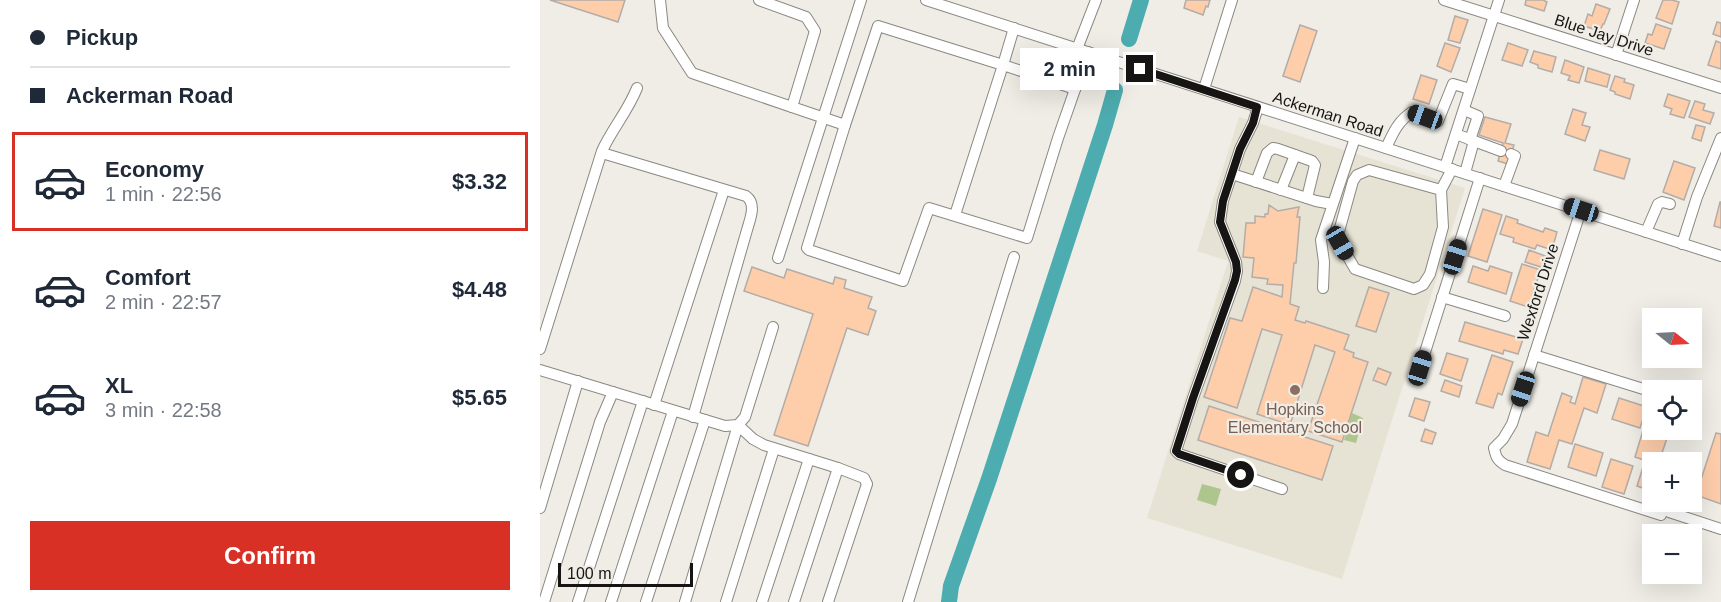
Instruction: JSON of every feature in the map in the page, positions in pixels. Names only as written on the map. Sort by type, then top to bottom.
[{"type":"street","points":[[660,0],[663,28],[692,73],[846,125]]},
{"type":"street","points":[[759,0],[806,17],[815,31],[792,107]]},
{"type":"street","points":[[778,258],[861,0]]},
{"type":"street","name":"Ackerman Road","points":[[926,0],[958,5],[1014,28],[1082,51],[1721,256]]},
{"type":"street","points":[[1075,89],[878,26],[807,248],[903,281],[929,208],[1027,238],[1075,89],[1082,51],[1096,0]]},
{"type":"street","points":[[1204,89],[1232,0]]},
{"type":"street","name":"Blue Jay Drive","points":[[1444,0],[1721,88]]},
{"type":"street","points":[[1441,190],[1369,170],[1357,175],[1353,181],[1338,235],[1355,269],[1414,289],[1423,285],[1430,274],[1443,227],[1441,190],[1449,168],[1456,134],[1499,0]]},
{"type":"street","points":[[1616,55],[1634,0]]},
{"type":"street","points":[[955,215],[1014,28]]},
{"type":"street","points":[[1386,148],[1395,129],[1405,117],[1413,112],[1438,121],[1453,84],[1470,89]]},
{"type":"street","points":[[540,349],[602,153],[609,136],[630,105],[637,88]]},
{"type":"street","points":[[1257,107],[1223,201],[1220,222],[1236,262],[1235,280],[1176,451],[1179,454],[1282,489]]},
{"type":"street","points":[[1464,110],[1478,116],[1465,173]]},
{"type":"street","points":[[1456,134],[1515,156],[1504,186]]},
{"type":"street","points":[[1323,288],[1324,262],[1321,240],[1355,138]]},
{"type":"street","points":[[1682,244],[1697,197],[1721,138]]},
{"type":"street","points":[[1256,182],[1267,153],[1273,148],[1312,161],[1316,165],[1307,198]]},
{"type":"street","points":[[602,153],[746,196],[753,205],[693,417]]},
{"type":"street","points":[[1281,190],[1295,155]]},
{"type":"street","points":[[1232,174],[1332,204]]},
{"type":"street","points":[[1420,368],[1480,178]]},
{"type":"street","points":[[578,602],[724,190]]},
{"type":"street","points":[[1646,231],[1658,204],[1662,202],[1670,204]]},
{"type":"street","name":"Wexford Drive","points":[[1581,210],[1509,429],[1494,448],[1498,461],[1665,514],[1721,529]]},
{"type":"street","points":[[908,602],[1014,257]]},
{"type":"street","points":[[1442,297],[1505,316]]},
{"type":"street","points":[[685,602],[738,425],[745,417],[773,327]]},
{"type":"street","points":[[1534,355],[1642,389]]},
{"type":"street","points":[[540,370],[724,426],[738,425],[753,439],[774,449],[864,478],[867,484],[828,602]]},
{"type":"street","points":[[540,508],[578,381]]},
{"type":"street","points":[[544,602],[600,422],[613,392]]},
{"type":"street","points":[[611,602],[673,411]]},
{"type":"street","points":[[646,602],[705,420]]},
{"type":"street","points":[[726,602],[774,449]]},
{"type":"street","points":[[762,602],[809,459]]},
{"type":"street","points":[[794,602],[838,468]]},
{"type":"shaded area","name":"Hopkins Elementary School","points":[[1239,117],[1465,188],[1342,579],[1147,518],[1228,261],[1197,251]]},
{"type":"green space","points":[[1352,413],[1363,418],[1356,443],[1344,440]]},
{"type":"green space","points":[[1202,484],[1221,489],[1216,506],[1197,500]]},
{"type":"building","points":[[550,0],[625,0],[618,22]]},
{"type":"building","points":[[1186,0],[1210,0],[1203,15],[1184,8]]},
{"type":"building","points":[[1526,0],[1547,2],[1544,11],[1525,5]]},
{"type":"building","points":[[1663,0],[1679,2],[1672,24],[1656,18]]},
{"type":"building","points":[[1596,4],[1610,9],[1600,31],[1584,26],[1588,14],[1592,16]]},
{"type":"building","points":[[1455,16],[1468,20],[1460,43],[1448,40]]},
{"type":"building","points":[[1717,22],[1721,23],[1721,37],[1713,34]]},
{"type":"building","points":[[1656,24],[1671,29],[1664,49],[1645,43],[1648,34],[1652,35]]},
{"type":"building","points":[[1300,25],[1317,31],[1300,82],[1283,76]]},
{"type":"building","points":[[1716,41],[1721,43],[1721,69],[1708,65]]},
{"type":"building","points":[[1445,43],[1460,48],[1451,72],[1437,66]]},
{"type":"building","points":[[1508,43],[1528,50],[1522,66],[1502,60]]},
{"type":"building","points":[[1534,51],[1556,57],[1552,72],[1538,68],[1538,65],[1530,62]]},
{"type":"building","points":[[1565,60],[1584,67],[1579,83],[1568,80],[1570,76],[1561,73]]},
{"type":"building","points":[[1588,68],[1610,75],[1607,87],[1585,81]]},
{"type":"building","points":[[1421,75],[1437,80],[1429,104],[1413,99]]},
{"type":"building","points":[[1615,76],[1634,85],[1630,99],[1610,90]]},
{"type":"building","points":[[1668,94],[1690,101],[1684,118],[1670,114],[1672,109],[1664,106]]},
{"type":"building","points":[[1695,101],[1705,104],[1703,110],[1714,113],[1710,124],[1689,117]]},
{"type":"building","points":[[1573,109],[1586,113],[1582,125],[1590,127],[1585,141],[1565,134]]},
{"type":"building","points":[[1485,117],[1511,124],[1505,143],[1514,145],[1508,164],[1498,161],[1503,143],[1479,135]]},
{"type":"building","points":[[1696,125],[1705,127],[1701,141],[1692,138]]},
{"type":"building","points":[[1600,150],[1630,159],[1624,179],[1594,170]]},
{"type":"building","points":[[1674,161],[1695,168],[1684,200],[1663,192]]},
{"type":"building","points":[[1721,202],[1721,228],[1714,226]]},
{"type":"building","points":[[1269,205],[1278,211],[1299,207],[1296,263],[1294,263],[1290,304],[1299,307],[1295,320],[1305,323],[1306,321],[1349,335],[1344,349],[1354,353],[1353,357],[1368,362],[1342,442],[1308,431],[1335,352],[1315,345],[1290,425],[1257,414],[1282,335],[1262,329],[1237,408],[1204,397],[1230,318],[1242,321],[1253,287],[1282,297],[1283,285],[1267,284],[1268,279],[1252,277],[1254,258],[1243,257],[1246,223],[1255,223],[1255,216],[1265,217],[1265,214],[1268,214]]},
{"type":"building","points":[[1483,209],[1502,215],[1487,262],[1468,256]]},
{"type":"building","points":[[1506,216],[1518,220],[1517,223],[1543,232],[1545,228],[1557,232],[1552,250],[1537,245],[1535,249],[1513,242],[1514,238],[1500,234]]},
{"type":"building","points":[[1529,250],[1548,257],[1544,268],[1525,262]]},
{"type":"building","points":[[1522,264],[1541,270],[1532,295],[1535,296],[1531,308],[1510,301]]},
{"type":"building","points":[[1473,266],[1488,271],[1490,266],[1512,273],[1506,294],[1468,282]]},
{"type":"building","points":[[752,267],[784,278],[787,269],[833,284],[835,277],[846,280],[844,288],[872,297],[868,308],[876,311],[868,335],[847,328],[808,446],[774,435],[813,314],[744,291]]},
{"type":"building","points":[[1369,287],[1389,293],[1376,332],[1356,326]]},
{"type":"building","points":[[1465,322],[1523,339],[1518,354],[1504,350],[1503,354],[1459,341]]},
{"type":"building","points":[[1447,353],[1468,359],[1461,381],[1440,374]]},
{"type":"building","points":[[1492,355],[1513,362],[1502,395],[1498,393],[1493,408],[1476,403]]},
{"type":"building","points":[[1378,368],[1391,373],[1386,385],[1373,380]]},
{"type":"building","points":[[1583,377],[1606,384],[1597,413],[1584,408],[1572,444],[1559,440],[1550,469],[1527,462],[1536,432],[1548,436],[1562,393],[1572,397],[1570,402],[1575,404]]},
{"type":"building","points":[[1445,380],[1462,386],[1459,397],[1441,391]]},
{"type":"building","points":[[1415,398],[1430,402],[1424,421],[1409,416]]},
{"type":"building","points":[[1619,398],[1642,405],[1640,428],[1612,419]]},
{"type":"building","points":[[1209,406],[1333,446],[1322,480],[1198,440]]},
{"type":"building","points":[[1425,429],[1436,433],[1432,444],[1421,441]]},
{"type":"building","points":[[1716,433],[1721,434],[1721,504],[1702,497],[1702,476]]},
{"type":"building","points":[[1642,434],[1642,440],[1666,440],[1662,452],[1642,452],[1642,459],[1635,457]]},
{"type":"building","points":[[1575,444],[1603,453],[1596,476],[1568,467]]},
{"type":"building","points":[[1611,459],[1633,466],[1624,494],[1602,487]]},
{"type":"building","points":[[1642,470],[1642,488],[1637,486]]},
{"type":"waterway","points":[[1129,39],[1141,0]]},
{"type":"waterway","points":[[949,602],[951,586],[989,479],[1115,90]]},
{"type":"place","name":"Hopkins Elementary School","points":[[1295,390]]},
{"type":"route","points":[[1140,69],[1257,107],[1223,201],[1220,222],[1236,262],[1235,280],[1176,451],[1241,475]]}]
